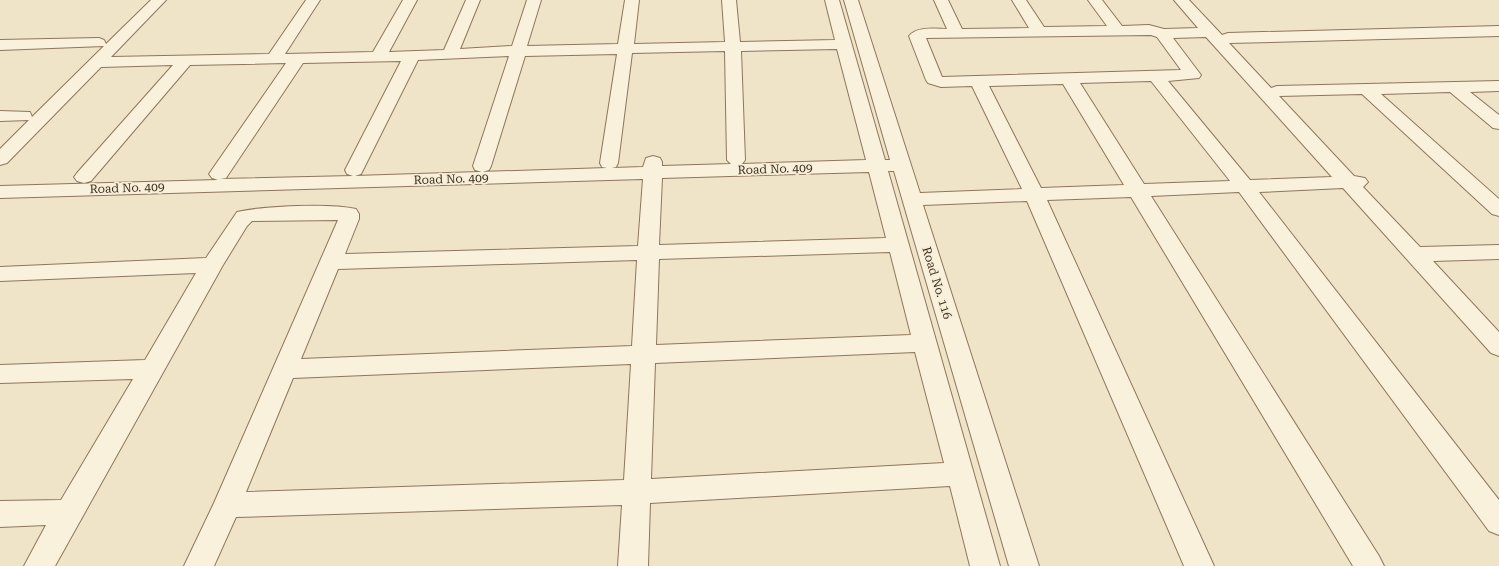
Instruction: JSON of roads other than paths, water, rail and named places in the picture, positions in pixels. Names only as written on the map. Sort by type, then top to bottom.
[{"type":"street","points":[[0,138],[144,0]]},
{"type":"street","points":[[0,158],[159,0]]},
{"type":"street","points":[[273,59],[313,0]]},
{"type":"street","points":[[379,56],[410,0]]},
{"type":"street","points":[[450,54],[473,0]]},
{"type":"street","points":[[482,166],[516,51],[534,0]]},
{"type":"street","points":[[609,163],[632,0]]},
{"type":"street","points":[[729,0],[733,47],[736,160]]},
{"type":"street","points":[[832,0],[985,566]]},
{"type":"street","name":"Road No. 116","points":[[851,0],[1024,566]]},
{"type":"street","points":[[941,0],[957,33]]},
{"type":"street","points":[[1019,0],[1039,32]]},
{"type":"street","points":[[1094,0],[1118,31]]},
{"type":"street","points":[[1182,0],[1277,91],[1356,182]]},
{"type":"street","points":[[1192,0],[1219,35],[1423,254],[1499,346]]},
{"type":"street","points":[[1162,34],[1193,75],[941,82],[934,80],[917,36],[920,34],[957,33],[1118,31],[1155,31],[1162,34],[1219,35],[1499,31]]},
{"type":"street","points":[[0,45],[99,43]]},
{"type":"street","points":[[97,62],[412,56],[516,51],[625,50],[844,44]]},
{"type":"street","points":[[354,170],[412,56]]},
{"type":"street","points":[[219,174],[298,58]]},
{"type":"street","points":[[84,177],[186,60]]},
{"type":"street","points":[[1156,77],[1246,188],[1499,522]]},
{"type":"street","points":[[1069,79],[1369,566]]},
{"type":"street","points":[[978,81],[1034,193],[1199,566]]},
{"type":"street","points":[[1277,91],[1499,86]]},
{"type":"street","points":[[1454,87],[1499,124]]},
{"type":"street","points":[[1366,89],[1499,210]]},
{"type":"street","points":[[0,116],[24,116]]},
{"type":"street","name":"Road No. 409","points":[[0,180],[609,163],[652,167],[736,160],[876,161]]},
{"type":"street","name":"Road No. 409","points":[[0,192],[325,182],[652,167],[900,160]]},
{"type":"street","points":[[633,566],[652,167]]},
{"type":"street","points":[[310,213],[325,182]]},
{"type":"street","points":[[911,199],[1034,193],[1246,188],[1356,182]]},
{"type":"street","points":[[39,566],[212,265],[239,222],[252,215],[310,213],[349,214],[349,219],[286,369],[199,566]]},
{"type":"street","points":[[330,262],[898,245]]},
{"type":"street","points":[[1423,254],[1499,252]]},
{"type":"street","points":[[1423,254],[1499,326]]},
{"type":"street","points":[[0,274],[212,265]]},
{"type":"street","points":[[286,369],[925,343]]},
{"type":"street","points":[[0,374],[152,369]]},
{"type":"street","points":[[227,505],[636,492],[960,474]]},
{"type":"street","points":[[0,514],[69,512]]}]
